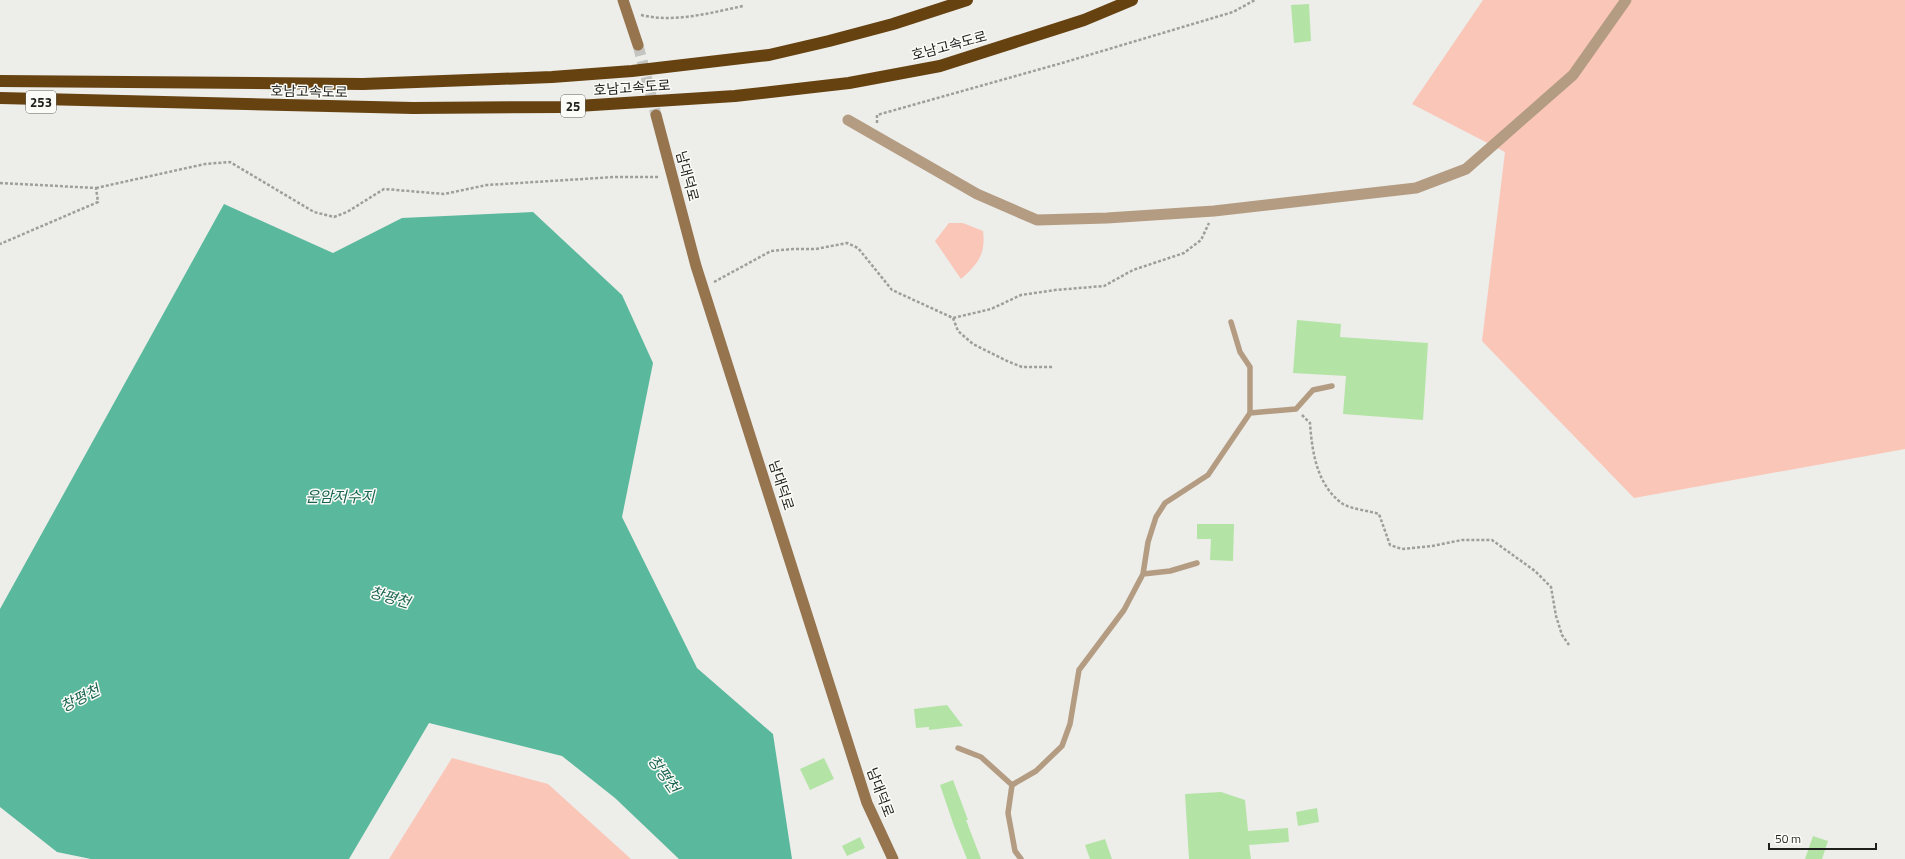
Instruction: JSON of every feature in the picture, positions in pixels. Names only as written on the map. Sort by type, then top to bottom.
[{"type":"highway","name":"호남고속도로","points":[[0,81],[363,84],[552,77],[632,71],[769,54],[829,41],[886,26],[967,0]]},
{"type":"highway","name":"호남고속도로","points":[[0,98],[413,108],[562,107],[735,96],[849,83],[940,66],[1084,20],[1132,0]]},
{"type":"highway","name":"253","points":[[0,105],[82,100]]},
{"type":"main road","points":[[623,0],[638,45]]},
{"type":"main road","name":"남대덕로","points":[[656,115],[703,287],[867,803],[894,859]]},
{"type":"street","points":[[848,120],[977,194],[1037,220],[1107,218],[1214,211],[1416,188],[1466,168],[1573,75],[1626,0]]},
{"type":"lane","points":[[1012,785],[1036,771],[1062,746],[1070,724],[1079,670],[1124,610],[1143,574],[1148,542],[1156,517],[1165,503],[1208,475],[1250,413],[1250,367],[1240,352],[1230,322]]},
{"type":"lane","points":[[1250,413],[1296,409],[1313,390],[1332,386]]},
{"type":"lane","points":[[1143,574],[1170,571],[1197,563]]},
{"type":"lane","points":[[958,748],[981,757],[1012,785]]},
{"type":"lane","points":[[1012,785],[1008,813],[1015,851],[1021,859]]},
{"type":"path","points":[[878,138],[877,115],[1062,63],[1233,12],[1255,0]]},
{"type":"path","points":[[627,12],[657,19],[707,14],[743,6]]},
{"type":"path","points":[[0,183],[96,188],[205,164],[230,162],[314,212],[334,217],[347,212],[384,189],[444,194],[487,185],[614,177],[672,177]]},
{"type":"path","points":[[0,244],[98,202],[96,188]]},
{"type":"path","points":[[703,287],[771,251],[793,248],[816,249],[847,243],[858,248],[892,290],[953,318],[991,309],[1022,295],[1055,290],[1104,286],[1133,270],[1184,253],[1201,240],[1214,211]]},
{"type":"path","points":[[953,318],[958,331],[973,344],[1007,361],[1022,367],[1054,367]]},
{"type":"path","points":[[1296,409],[1310,423],[1312,449],[1320,474],[1328,489],[1344,504],[1379,514],[1390,545],[1402,549],[1432,546],[1462,540],[1492,540],[1535,571],[1551,587],[1556,616],[1562,635],[1569,644]]},
{"type":"shaded area","points":[[1483,0],[1905,0],[1905,449],[1634,498],[1482,341],[1505,152],[1412,104]]},
{"type":"shaded area","points":[[949,223],[963,223],[983,231],[984,239],[980,258],[961,279],[935,241]]},
{"type":"shaded area","points":[[452,758],[548,784],[631,859],[389,859]]},
{"type":"water","name":"운암저수지","points":[[224,204],[333,253],[402,218],[533,212],[622,295],[653,363],[622,517],[697,668],[773,734],[792,859],[679,859],[615,798],[562,756],[429,723],[349,859],[91,859],[57,852],[0,807],[0,609]]},
{"type":"building","points":[[1309,4],[1311,41],[1294,43],[1291,5]]},
{"type":"building","points":[[1297,320],[1341,324],[1340,337],[1428,343],[1423,420],[1343,414],[1346,376],[1293,373]]},
{"type":"building","points":[[1197,524],[1234,524],[1233,561],[1210,560],[1211,539],[1197,539]]},
{"type":"building","points":[[947,705],[963,726],[929,730],[929,727],[916,728],[914,709]]},
{"type":"building","points":[[824,758],[834,779],[810,790],[800,769]]},
{"type":"building","points":[[953,780],[981,859],[967,859],[954,826],[940,785]]},
{"type":"building","points":[[1221,792],[1245,800],[1248,831],[1288,828],[1289,842],[1249,845],[1251,859],[1189,859],[1185,794]]},
{"type":"building","points":[[1317,808],[1319,822],[1298,826],[1296,812]]},
{"type":"building","points":[[1813,836],[1828,841],[1822,859],[1805,859]]},
{"type":"building","points":[[860,837],[865,848],[847,856],[842,846]]},
{"type":"building","points":[[1105,839],[1112,859],[1090,859],[1085,845]]},
{"type":"tunnel","points":[[638,45],[656,115]]},
{"type":"water label","name":"창평천","points":[[390,597]]},
{"type":"water label","name":"창평천","points":[[80,698]]},
{"type":"water label","name":"창평천","points":[[664,774]]}]
